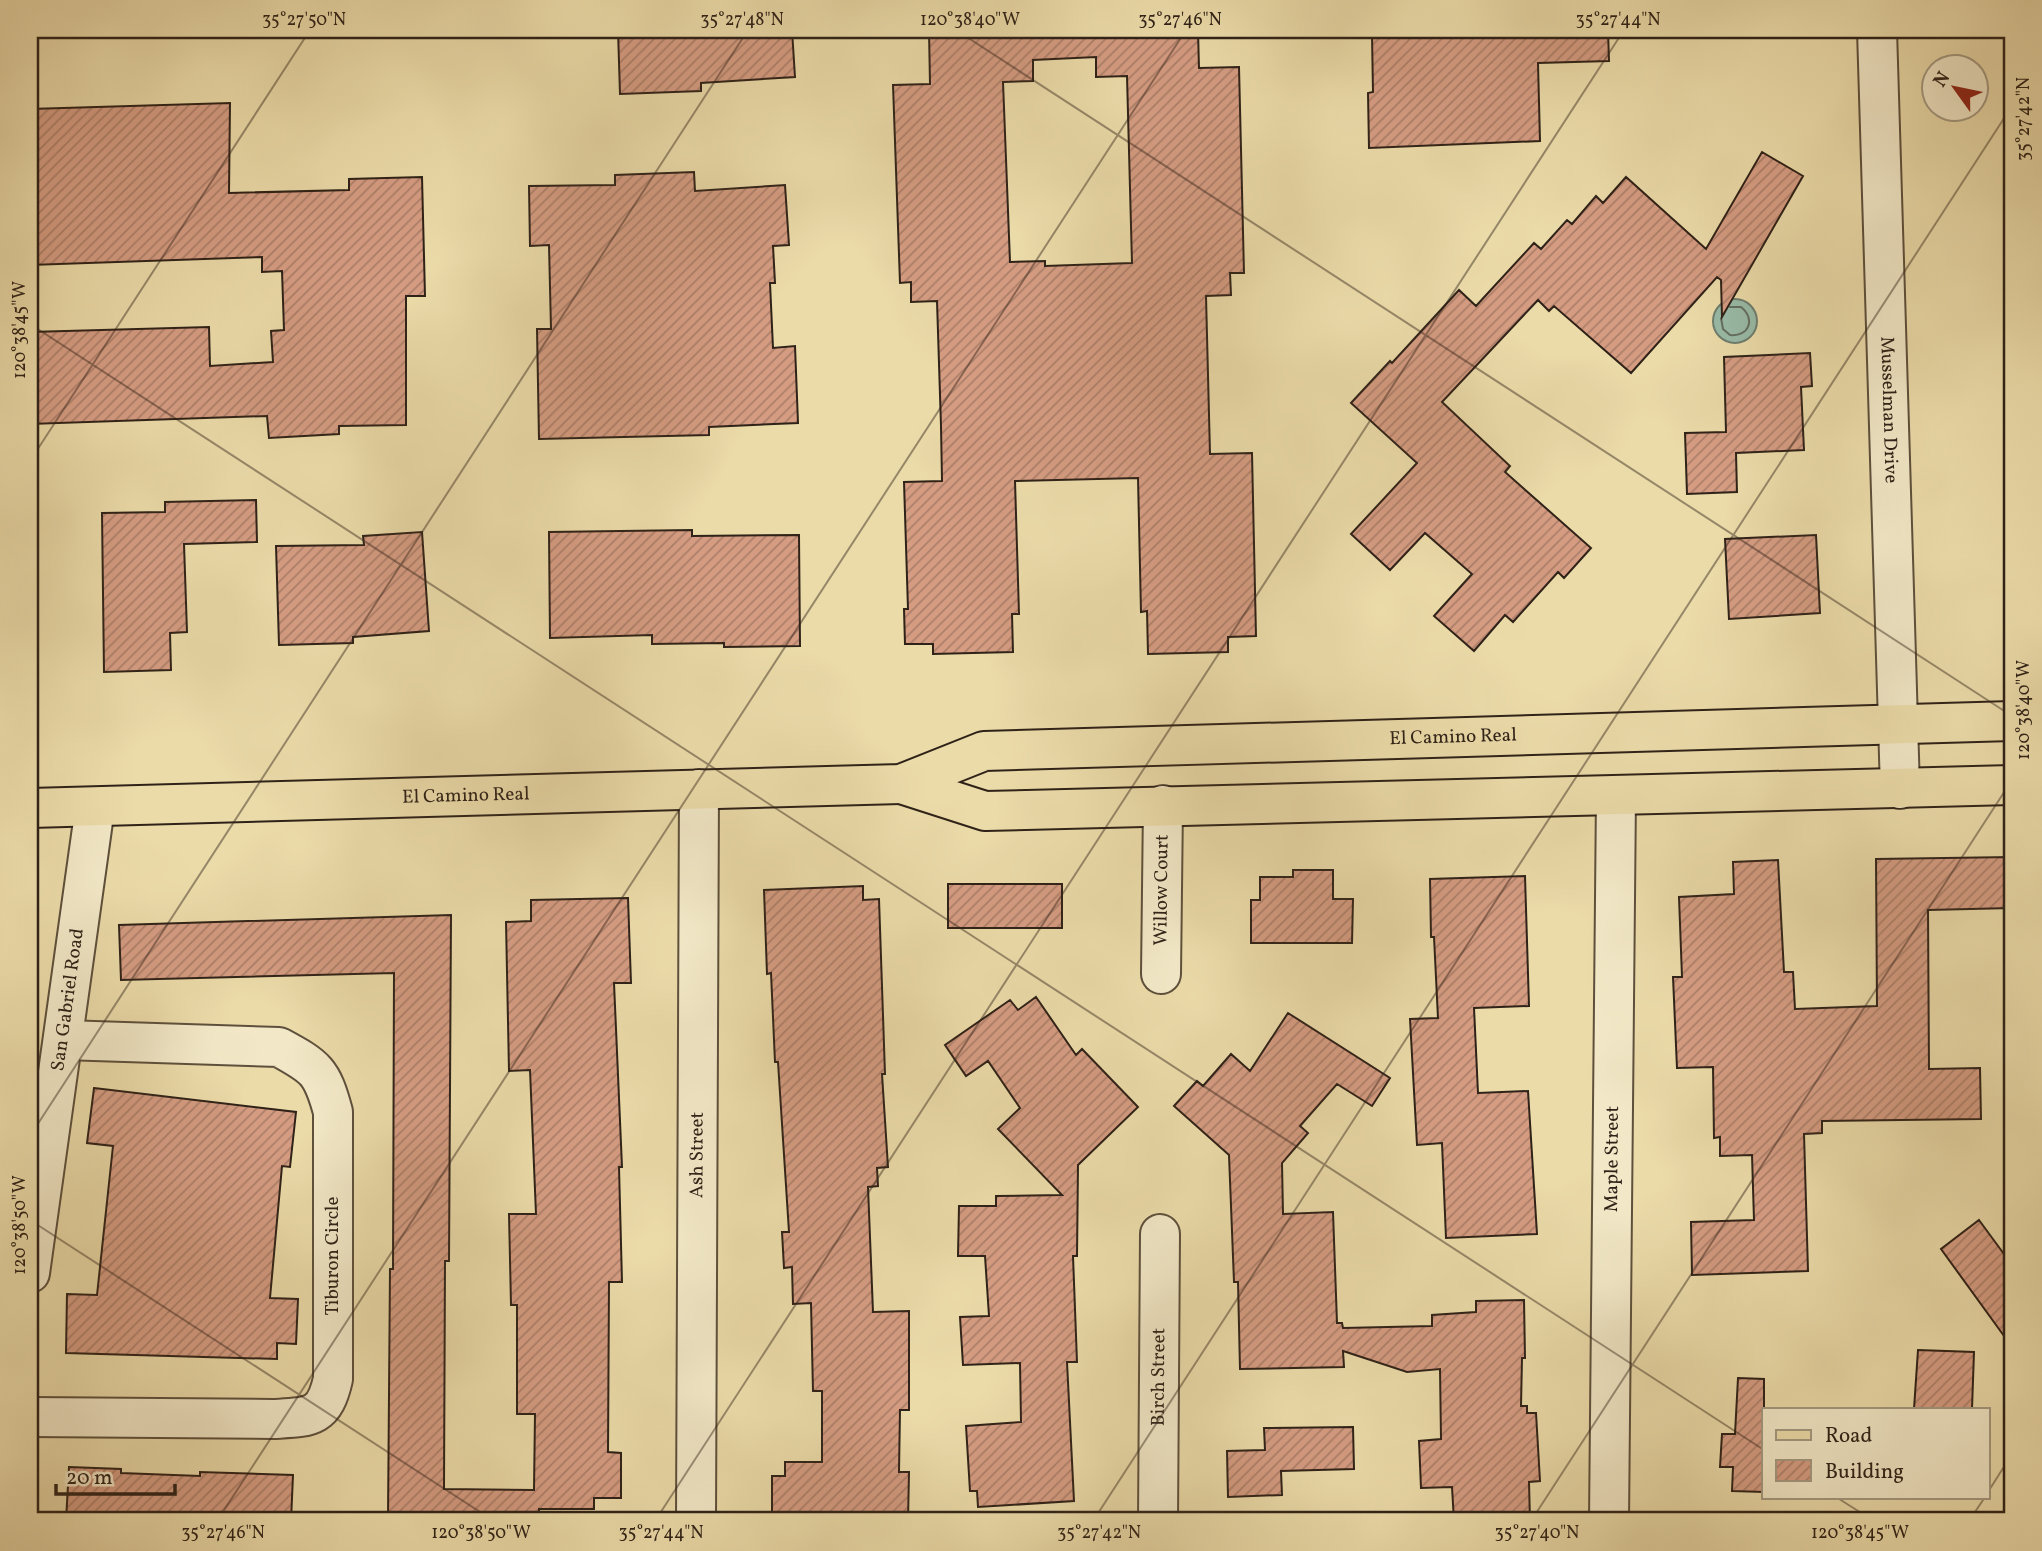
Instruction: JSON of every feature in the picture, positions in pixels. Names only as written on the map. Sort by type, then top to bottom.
[{"type":"main road","name":"El Camino Real","points":[[901,784],[984,751],[2012,721]]},
{"type":"main road","name":"El Camino Real","points":[[30,808],[901,784],[985,811],[2012,785]]},
{"type":"street","name":"Musselman Drive","points":[[1877,30],[1900,789]]},
{"type":"street","name":"Ash Street","points":[[696,1521],[699,789]]},
{"type":"street","name":"Maple Street","points":[[1609,1521],[1616,795]]},
{"type":"street","name":"Willow Court","points":[[1161,974],[1163,805]]},
{"type":"street","name":"San Gabriel Road","points":[[30,1273],[95,807]]},
{"type":"street","name":"Tiburon Circle","points":[[30,1417],[309,1417],[328,1401],[332,1379],[333,1112],[326,1086],[310,1063],[279,1047],[63,1040]]},
{"type":"street","name":"Birch Street","points":[[1158,1521],[1160,1234]]},
{"type":"water","points":[[1735,299],[1751,305],[1757,321],[1751,337],[1735,343],[1719,337],[1713,321],[1719,305]]},
{"type":"building","points":[[618,30],[792,30],[795,77],[701,83],[701,91],[620,94]]},
{"type":"building","points":[[929,30],[1198,30],[1199,68],[1239,67],[1244,273],[1230,273],[1231,295],[1206,296],[1210,454],[1252,453],[1256,636],[1228,637],[1228,652],[1148,654],[1147,611],[1141,612],[1138,478],[1015,481],[1019,614],[1012,614],[1013,652],[933,654],[933,644],[905,644],[904,609],[908,609],[904,482],[942,481],[941,426],[937,301],[911,302],[911,282],[900,283],[893,85],[930,84]],"holes":[[[1096,57],[1096,77],[1127,76],[1132,263],[1045,266],[1045,261],[1010,262],[1003,82],[1033,81],[1033,60]]]},
{"type":"building","points":[[1498,30],[1608,30],[1609,61],[1538,63],[1540,141],[1369,148],[1368,93],[1373,92],[1372,35]]},
{"type":"building","points":[[230,103],[229,193],[349,190],[349,179],[422,177],[425,296],[406,296],[406,425],[339,426],[339,434],[269,438],[267,416],[30,424],[30,332],[209,327],[210,366],[273,362],[271,331],[284,330],[282,271],[262,272],[262,257],[30,265],[30,109]]},
{"type":"building","points":[[1762,152],[1803,176],[1722,317],[1721,280],[1717,277],[1631,373],[1554,306],[1549,311],[1538,300],[1442,402],[1510,466],[1505,472],[1591,548],[1564,578],[1558,572],[1513,622],[1505,615],[1474,651],[1434,616],[1472,574],[1425,533],[1390,570],[1351,534],[1417,463],[1351,403],[1459,290],[1476,306],[1534,243],[1541,249],[1567,220],[1572,224],[1596,196],[1603,203],[1626,177],[1706,249]]},
{"type":"building","points":[[694,172],[695,191],[785,185],[789,245],[773,246],[775,283],[770,283],[773,348],[795,346],[798,423],[709,427],[709,435],[539,439],[537,329],[551,329],[549,245],[530,246],[529,186],[615,185],[615,175]]},
{"type":"building","points":[[1810,353],[1812,386],[1801,387],[1804,450],[1736,453],[1737,492],[1687,494],[1685,433],[1726,432],[1724,357]]},
{"type":"building","points":[[256,500],[257,542],[184,544],[187,632],[170,633],[171,670],[104,672],[102,513],[165,512],[165,502]]},
{"type":"building","points":[[692,530],[692,536],[799,535],[800,646],[652,644],[652,635],[550,638],[549,532]]},
{"type":"building","points":[[422,532],[429,631],[353,637],[353,643],[279,645],[276,546],[364,545],[363,536]]},
{"type":"building","points":[[1816,535],[1820,613],[1729,619],[1725,539]]},
{"type":"building","points":[[2012,857],[2012,908],[1928,910],[1929,1069],[1980,1068],[1981,1119],[1822,1121],[1822,1133],[1804,1134],[1808,1271],[1692,1275],[1691,1222],[1754,1220],[1752,1155],[1720,1156],[1720,1137],[1714,1138],[1713,1067],[1677,1068],[1673,977],[1682,977],[1679,897],[1734,894],[1733,862],[1778,860],[1784,972],[1793,972],[1795,1009],[1877,1006],[1876,859]]},
{"type":"building","points":[[1293,870],[1333,870],[1333,899],[1353,899],[1352,943],[1251,943],[1251,900],[1260,900],[1260,877],[1293,877]]},
{"type":"building","points":[[1525,876],[1529,1006],[1474,1008],[1478,1093],[1528,1091],[1537,1234],[1446,1238],[1442,1143],[1417,1145],[1410,1019],[1438,1018],[1434,937],[1431,937],[1430,879]]},
{"type":"building","points":[[948,884],[1062,884],[1062,928],[948,928]]},
{"type":"building","points":[[863,886],[863,900],[879,899],[885,1074],[882,1074],[888,1167],[877,1168],[878,1186],[868,1187],[873,1312],[909,1311],[909,1410],[900,1410],[899,1472],[909,1472],[908,1521],[772,1521],[772,1476],[785,1476],[785,1462],[822,1462],[822,1391],[813,1391],[811,1303],[793,1304],[792,1267],[784,1268],[782,1232],[789,1232],[778,1062],[775,1062],[771,973],[767,974],[764,890]]},
{"type":"building","points":[[628,898],[631,983],[614,983],[622,1167],[619,1167],[622,1282],[609,1282],[608,1452],[621,1453],[621,1498],[594,1498],[594,1509],[539,1509],[539,1521],[388,1521],[390,1269],[393,1269],[394,973],[121,980],[119,925],[451,915],[449,1261],[445,1261],[444,1489],[534,1490],[535,1414],[517,1414],[517,1305],[511,1305],[509,1214],[536,1214],[530,1070],[509,1071],[506,922],[531,921],[531,900]]},
{"type":"building","points":[[1036,997],[1076,1055],[1082,1049],[1138,1107],[1078,1165],[1077,1256],[1073,1256],[1077,1362],[1067,1362],[1074,1501],[978,1507],[977,1491],[970,1491],[966,1426],[1021,1422],[1020,1363],[963,1365],[960,1317],[989,1316],[985,1256],[958,1256],[959,1206],[996,1206],[996,1196],[1062,1195],[998,1129],[1020,1108],[988,1061],[966,1076],[945,1045],[1010,1000],[1018,1010]]},
{"type":"building","points":[[1288,1013],[1390,1078],[1372,1106],[1337,1084],[1300,1126],[1308,1133],[1282,1163],[1283,1214],[1333,1212],[1337,1323],[1342,1323],[1343,1328],[1432,1326],[1432,1315],[1476,1312],[1476,1301],[1524,1300],[1525,1358],[1522,1358],[1521,1406],[1527,1406],[1527,1413],[1536,1413],[1540,1481],[1529,1482],[1530,1521],[1454,1521],[1452,1487],[1421,1488],[1419,1441],[1441,1439],[1440,1369],[1407,1372],[1343,1351],[1344,1367],[1240,1369],[1238,1282],[1234,1282],[1229,1155],[1174,1106],[1197,1081],[1203,1086],[1231,1054],[1250,1071]]},
{"type":"building","points":[[94,1088],[296,1112],[290,1167],[282,1166],[270,1298],[298,1299],[296,1344],[277,1343],[277,1359],[66,1353],[67,1294],[97,1295],[113,1146],[87,1143]]},
{"type":"building","points":[[1979,1220],[2012,1265],[2012,1347],[1941,1249]]},
{"type":"building","points":[[1918,1350],[1974,1352],[1972,1408],[1914,1408]]},
{"type":"building","points":[[1738,1378],[1764,1379],[1762,1492],[1732,1491],[1733,1467],[1720,1467],[1722,1434],[1735,1434]]},
{"type":"building","points":[[1353,1427],[1354,1469],[1281,1471],[1282,1495],[1228,1497],[1227,1451],[1265,1450],[1264,1428]]},
{"type":"building","points":[[69,1467],[121,1469],[121,1473],[200,1476],[200,1472],[293,1475],[291,1521],[66,1521]]}]
